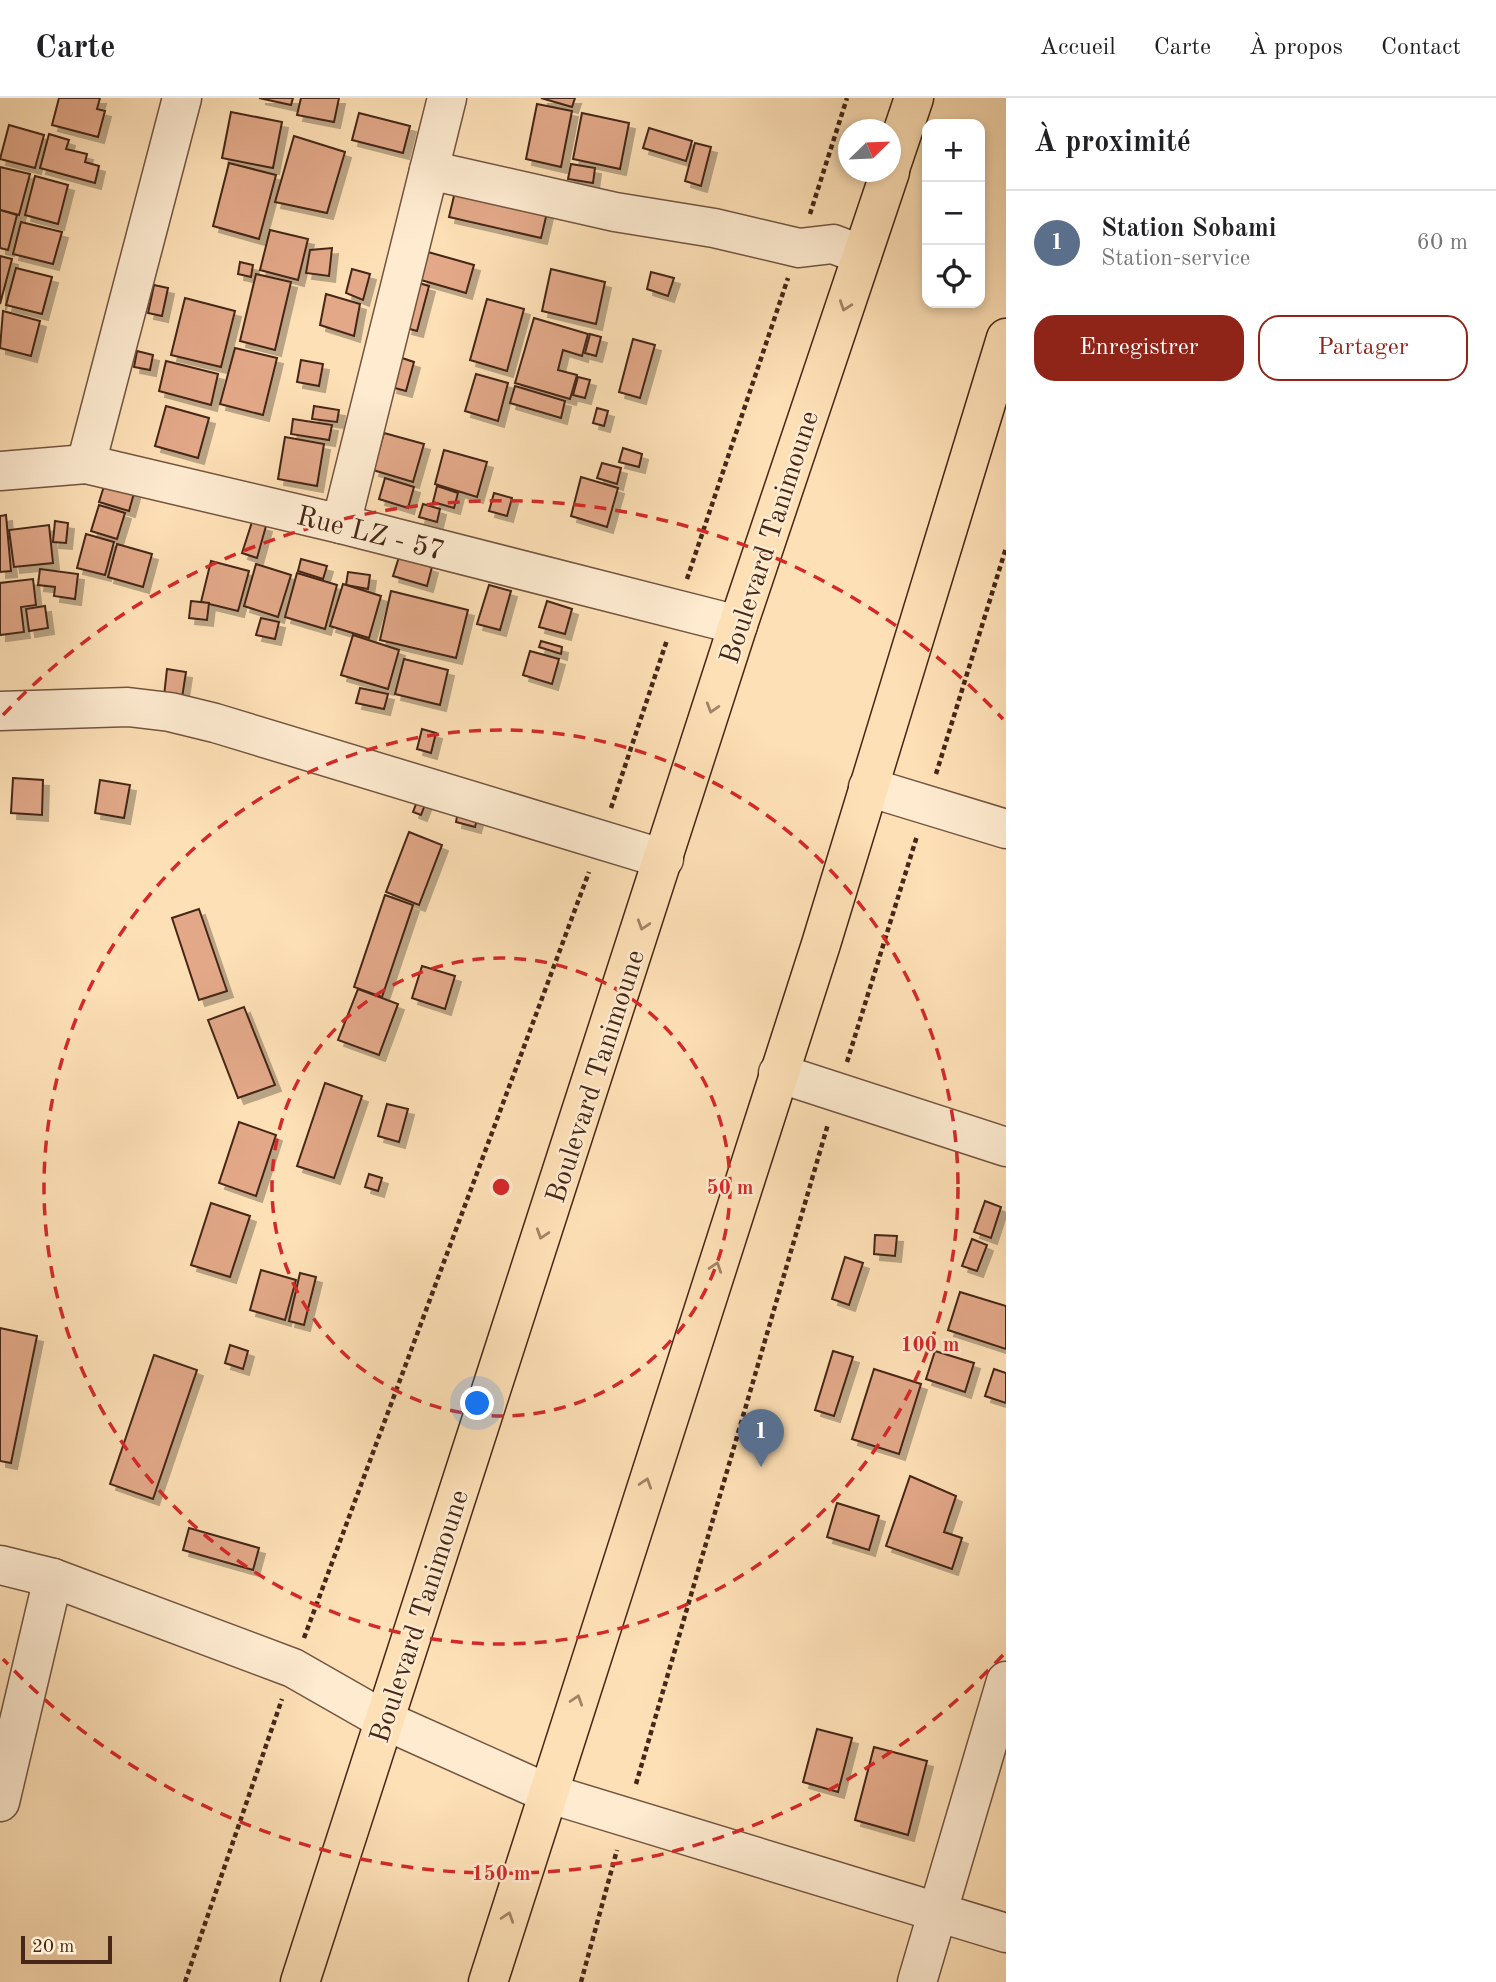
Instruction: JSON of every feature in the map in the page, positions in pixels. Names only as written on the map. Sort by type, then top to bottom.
[{"type":"main road","name":"Boulevard Tanimoune","points":[[901,137],[914,98]]},
{"type":"main road","name":"Boulevard Tanimoune","points":[[300,1982],[738,625],[886,182]]},
{"type":"main road","points":[[488,1982],[778,1073],[1004,351]]},
{"type":"street","points":[[86,464],[182,98]]},
{"type":"street","points":[[341,524],[447,98]]},
{"type":"street","points":[[429,170],[615,212],[714,228],[799,248],[833,244],[862,255]]},
{"type":"street","name":"Rue LZ - 57","points":[[0,471],[86,464],[341,524],[677,607],[738,625]]},
{"type":"street","points":[[0,711],[128,707],[170,712],[601,838],[664,859]]},
{"type":"street","points":[[868,787],[1006,829]]},
{"type":"street","points":[[778,1073],[1006,1147]]},
{"type":"street","points":[[0,1565],[53,1578],[293,1668],[384,1720],[547,1793],[1006,1933]]},
{"type":"street","points":[[0,1802],[53,1578]]},
{"type":"street","points":[[917,1982],[1006,1681]]},
{"type":"path","points":[[185,1982],[293,1668],[601,838],[847,98]]},
{"type":"path","points":[[581,1982],[626,1817],[838,1091],[1006,548]]},
{"type":"building","points":[[59,98],[100,98],[97,109],[105,111],[98,137],[52,125]]},
{"type":"building","points":[[259,98],[293,98],[291,105]]},
{"type":"building","points":[[301,98],[339,98],[334,122],[297,115]]},
{"type":"building","points":[[541,98],[575,98],[572,107]]},
{"type":"building","points":[[537,104],[572,111],[561,167],[526,159]]},
{"type":"building","points":[[231,112],[282,122],[273,168],[222,158]]},
{"type":"building","points":[[359,113],[410,126],[403,153],[352,140]]},
{"type":"building","points":[[582,113],[629,123],[620,169],[573,159]]},
{"type":"building","points":[[9,125],[44,135],[35,168],[0,159]]},
{"type":"building","points":[[649,128],[692,141],[686,161],[643,148]]},
{"type":"building","points":[[49,134],[69,140],[66,149],[87,154],[85,162],[99,166],[95,183],[40,168]]},
{"type":"building","points":[[294,136],[345,152],[327,213],[275,202]]},
{"type":"building","points":[[695,143],[711,147],[701,186],[685,181]]},
{"type":"building","points":[[229,163],[276,175],[259,239],[213,226]]},
{"type":"building","points":[[571,164],[595,168],[593,183],[568,179]]},
{"type":"building","points":[[0,167],[30,174],[19,215],[0,210]]},
{"type":"building","points":[[35,176],[68,185],[58,224],[25,215]]},
{"type":"building","points":[[458,179],[550,200],[541,238],[449,217]]},
{"type":"building","points":[[0,210],[17,215],[8,250],[0,248]]},
{"type":"building","points":[[21,222],[62,232],[53,264],[13,254]]},
{"type":"building","points":[[270,230],[308,239],[298,280],[260,270]]},
{"type":"building","points":[[332,248],[329,276],[306,273],[310,250]]},
{"type":"building","points":[[428,252],[474,265],[466,293],[421,280]]},
{"type":"building","points":[[0,256],[12,259],[0,304]]},
{"type":"building","points":[[240,262],[253,265],[251,277],[238,274]]},
{"type":"building","points":[[16,268],[52,277],[42,314],[6,305]]},
{"type":"building","points":[[352,269],[370,274],[363,300],[346,293]]},
{"type":"building","points":[[551,269],[605,282],[596,324],[542,311]]},
{"type":"building","points":[[651,272],[674,278],[668,296],[647,289]]},
{"type":"building","points":[[256,274],[291,282],[275,350],[240,341]]},
{"type":"building","points":[[419,283],[429,286],[417,331],[406,328]]},
{"type":"building","points":[[154,285],[168,288],[162,316],[148,313]]},
{"type":"building","points":[[326,294],[360,304],[354,336],[320,325]]},
{"type":"building","points":[[185,298],[235,311],[221,367],[171,355]]},
{"type":"building","points":[[487,299],[524,309],[507,371],[470,360]]},
{"type":"building","points":[[3,311],[40,321],[31,356],[0,348]]},
{"type":"building","points":[[534,318],[588,334],[582,356],[563,350],[558,370],[577,375],[570,399],[515,383]]},
{"type":"building","points":[[590,334],[601,337],[596,356],[585,353]]},
{"type":"building","points":[[633,339],[655,345],[640,398],[619,392]]},
{"type":"building","points":[[235,348],[277,358],[263,415],[220,404]]},
{"type":"building","points":[[137,351],[153,355],[150,370],[134,367]]},
{"type":"building","points":[[399,357],[414,362],[406,391],[391,387]]},
{"type":"building","points":[[301,360],[323,364],[319,386],[297,382]]},
{"type":"building","points":[[166,361],[218,374],[211,405],[159,391]]},
{"type":"building","points":[[476,374],[508,383],[498,421],[465,411]]},
{"type":"building","points":[[578,377],[590,380],[585,398],[573,395]]},
{"type":"building","points":[[515,386],[565,401],[561,418],[510,403]]},
{"type":"building","points":[[166,406],[209,418],[198,458],[155,446]]},
{"type":"building","points":[[314,406],[339,410],[337,422],[312,419]]},
{"type":"building","points":[[597,408],[608,411],[604,426],[593,423]]},
{"type":"building","points":[[293,419],[332,425],[329,440],[291,434]]},
{"type":"building","points":[[384,433],[424,444],[413,482],[373,470]]},
{"type":"building","points":[[285,437],[324,444],[317,486],[278,479]]},
{"type":"building","points":[[623,448],[642,454],[639,467],[619,462]]},
{"type":"building","points":[[444,450],[487,462],[477,497],[435,484]]},
{"type":"building","points":[[602,463],[621,468],[617,484],[597,478]]},
{"type":"building","points":[[581,477],[618,488],[607,527],[571,516]]},
{"type":"building","points":[[385,478],[414,487],[408,508],[379,499]]},
{"type":"building","points":[[105,483],[134,493],[129,511],[99,502]]},
{"type":"building","points":[[437,486],[458,493],[454,508],[433,502]]},
{"type":"building","points":[[494,493],[512,498],[507,516],[489,511]]},
{"type":"building","points":[[423,504],[440,509],[437,522],[419,517]]},
{"type":"building","points":[[99,505],[125,513],[117,539],[91,531]]},
{"type":"building","points":[[6,515],[11,571],[0,572],[0,516]]},
{"type":"building","points":[[55,521],[68,523],[66,543],[53,542]]},
{"type":"building","points":[[252,522],[266,526],[257,558],[242,553]]},
{"type":"building","points":[[49,525],[53,563],[14,567],[9,530]]},
{"type":"building","points":[[86,534],[114,542],[105,575],[77,568]]},
{"type":"building","points":[[117,544],[152,554],[143,587],[108,577]]},
{"type":"building","points":[[399,557],[432,567],[427,586],[393,576]]},
{"type":"building","points":[[301,559],[327,566],[323,579],[298,571]]},
{"type":"building","points":[[211,561],[249,571],[238,611],[201,602]]},
{"type":"building","points":[[256,564],[291,575],[278,617],[244,606]]},
{"type":"building","points":[[40,569],[78,574],[75,599],[54,596],[55,587],[38,585]]},
{"type":"building","points":[[348,572],[370,575],[368,589],[346,585]]},
{"type":"building","points":[[297,573],[337,585],[325,629],[285,617]]},
{"type":"building","points":[[33,579],[36,605],[21,607],[24,632],[0,635],[0,583]]},
{"type":"building","points":[[343,584],[381,596],[369,638],[330,626]]},
{"type":"building","points":[[489,585],[511,591],[500,630],[477,624]]},
{"type":"building","points":[[391,591],[468,610],[456,658],[380,640]]},
{"type":"building","points":[[191,601],[209,603],[207,620],[189,618]]},
{"type":"building","points":[[547,601],[572,609],[565,634],[539,627]]},
{"type":"building","points":[[45,606],[48,628],[29,631],[26,609]]},
{"type":"building","points":[[261,618],[279,622],[275,639],[256,635]]},
{"type":"building","points":[[353,635],[399,650],[388,689],[341,675]]},
{"type":"building","points":[[541,641],[562,647],[561,654],[539,647]]},
{"type":"building","points":[[530,651],[559,659],[552,684],[523,675]]},
{"type":"building","points":[[404,659],[448,670],[440,705],[395,694]]},
{"type":"building","points":[[167,669],[186,672],[182,698],[164,696]]},
{"type":"building","points":[[360,688],[388,694],[384,709],[356,703]]},
{"type":"building","points":[[422,729],[436,733],[431,753],[417,749]]},
{"type":"building","points":[[13,778],[43,780],[42,815],[11,813]]},
{"type":"building","points":[[100,780],[130,785],[124,818],[95,813]]},
{"type":"building","points":[[418,799],[426,802],[421,815],[413,812]]},
{"type":"building","points":[[459,806],[479,812],[475,827],[456,822]]},
{"type":"building","points":[[409,832],[442,845],[419,905],[386,892]]},
{"type":"building","points":[[385,895],[413,905],[382,997],[354,987]]},
{"type":"building","points":[[199,909],[227,991],[199,1000],[172,918]]},
{"type":"building","points":[[422,966],[455,976],[445,1009],[412,998]]},
{"type":"building","points":[[358,989],[398,1004],[379,1055],[338,1040]]},
{"type":"building","points":[[244,1007],[275,1085],[238,1098],[208,1020]]},
{"type":"building","points":[[325,1083],[362,1096],[334,1178],[297,1166]]},
{"type":"building","points":[[387,1104],[408,1109],[399,1142],[378,1136]]},
{"type":"building","points":[[239,1122],[276,1135],[256,1196],[219,1183]]},
{"type":"building","points":[[369,1174],[382,1178],[378,1191],[365,1187]]},
{"type":"building","points":[[985,1201],[1001,1207],[991,1238],[974,1232]]},
{"type":"building","points":[[211,1203],[250,1216],[230,1277],[191,1265]]},
{"type":"building","points":[[875,1235],[897,1236],[895,1256],[874,1254]]},
{"type":"building","points":[[972,1239],[987,1245],[977,1271],[962,1266]]},
{"type":"building","points":[[845,1257],[863,1263],[849,1305],[832,1299]]},
{"type":"building","points":[[261,1270],[296,1280],[285,1320],[250,1310]]},
{"type":"building","points":[[300,1273],[316,1277],[304,1325],[289,1321]]},
{"type":"building","points":[[960,1292],[1006,1306],[1006,1349],[948,1330]]},
{"type":"building","points":[[0,1328],[37,1336],[11,1463],[0,1461]]},
{"type":"building","points":[[230,1345],[248,1351],[243,1369],[225,1363]]},
{"type":"building","points":[[833,1351],[853,1357],[834,1416],[815,1410]]},
{"type":"building","points":[[935,1351],[974,1363],[965,1392],[926,1379]]},
{"type":"building","points":[[154,1355],[197,1370],[153,1499],[110,1484]]},
{"type":"building","points":[[874,1369],[921,1384],[899,1454],[852,1439]]},
{"type":"building","points":[[994,1369],[1006,1373],[1006,1403],[985,1396]]},
{"type":"building","points":[[910,1476],[956,1496],[944,1532],[962,1538],[952,1569],[886,1546]]},
{"type":"building","points":[[837,1503],[879,1516],[869,1550],[827,1537]]},
{"type":"building","points":[[189,1528],[259,1548],[253,1570],[183,1550]]},
{"type":"building","points":[[817,1729],[852,1738],[838,1792],[803,1782]]},
{"type":"building","points":[[874,1747],[927,1761],[908,1835],[855,1820]]},
{"type":"place","name":"Station Sobami","points":[[761,1467]]}]
